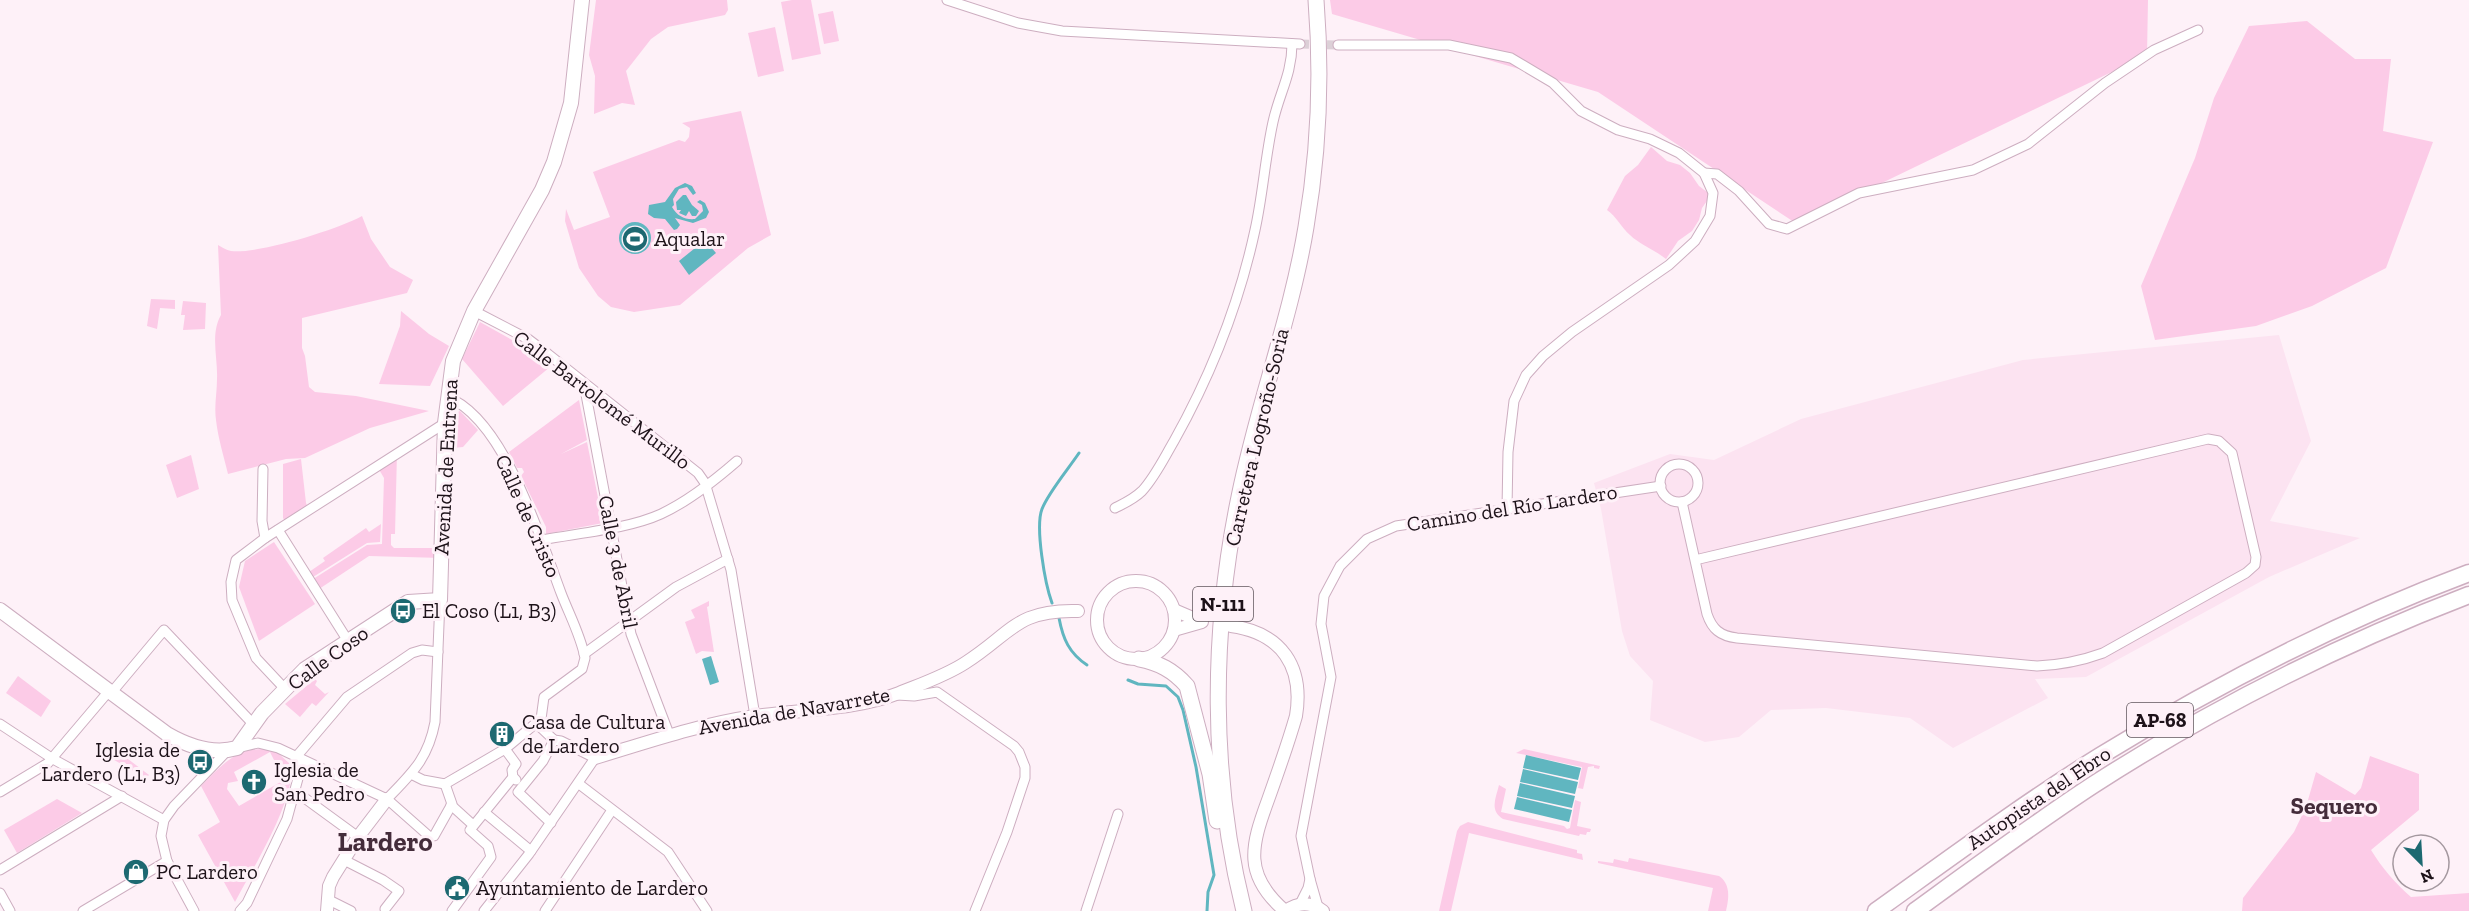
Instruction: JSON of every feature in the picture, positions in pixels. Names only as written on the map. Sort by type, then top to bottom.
[{"type":"highway","name":"Carretera Logroño-Soria","points":[[1244,911],[1229,837],[1222,770],[1219,710],[1220,637],[1227,565],[1239,497],[1288,309],[1306,228],[1318,129],[1319,55],[1316,0]]},
{"type":"highway","name":"Autopista del Ebro","points":[[1876,911],[2042,794],[2202,696],[2340,626],[2469,573]]},
{"type":"highway","name":"Autopista del Ebro","points":[[1915,911],[2066,803],[2190,727],[2346,645],[2469,595]]},
{"type":"highway","points":[[1139,659],[1166,667],[1178,675],[1191,696],[1210,774],[1219,831],[1237,911]]},
{"type":"main road","name":"Avenida de Entrena","points":[[440,600],[445,423],[447,397],[456,351],[474,311],[542,190],[557,154],[571,103],[582,0]]},
{"type":"main road","name":"Calle Coso","points":[[233,749],[305,669],[408,602],[440,600]]},
{"type":"main road","points":[[0,610],[158,728],[178,740],[209,750],[233,749]]},
{"type":"street","points":[[947,0],[1018,23],[1062,31],[1296,44],[1290,72],[1278,100],[1272,124],[1263,194],[1255,231],[1234,306],[1213,364],[1180,430],[1151,480],[1134,498],[1115,508]]},
{"type":"street","points":[[1338,45],[1449,45],[1511,58],[1553,83],[1581,111],[1618,130],[1650,139],[1679,153],[1704,172],[1717,174],[1739,191],[1769,224],[1786,229],[1859,193],[1973,170],[2028,144],[2105,83],[2154,50],[2198,30]]},
{"type":"street","points":[[1507,509],[1508,452],[1514,401],[1526,375],[1543,356],[1572,332],[1670,265],[1695,241],[1710,216],[1713,193],[1704,172]]},
{"type":"street","name":"Calle Bartolomé Murillo","points":[[474,311],[528,339],[698,473],[706,486],[728,559],[754,716]]},
{"type":"street","name":"Calle 3 de Abril","points":[[584,384],[628,621],[669,734]]},
{"type":"street","name":"Calle de Cristo","points":[[447,397],[463,405],[492,438],[511,468],[542,540],[584,654]]},
{"type":"street","points":[[285,689],[256,658],[235,608],[231,591],[236,560],[265,538],[445,423]]},
{"type":"street","points":[[1682,502],[1695,560],[1711,624],[1715,630],[1728,637],[2037,666],[2080,661],[2103,652],[2246,573],[2255,565],[2256,557],[2232,453],[2219,441],[2208,439],[1695,560]]},
{"type":"street","points":[[542,540],[612,527],[658,515],[706,486],[737,461]]},
{"type":"street","points":[[1681,465],[1693,470],[1697,476],[1697,489],[1694,495],[1682,502],[1671,500],[1661,486],[1661,479],[1668,468],[1681,465]]},
{"type":"street","points":[[263,469],[262,521],[265,538]]},
{"type":"street","name":"Camino del Río Lardero","points":[[1321,909],[1310,879],[1301,836],[1331,677],[1321,624],[1324,596],[1340,566],[1367,539],[1396,525],[1661,486]]},
{"type":"street","points":[[278,530],[348,641]]},
{"type":"street","points":[[411,774],[423,780],[445,784],[505,749],[541,719],[544,697],[582,669],[584,654],[676,587],[728,559]]},
{"type":"street","points":[[1078,611],[1102,602],[1117,586],[1139,581],[1158,588],[1168,597],[1174,610],[1174,630],[1163,648],[1151,657],[1139,659],[1122,657],[1110,649],[1101,638],[1097,620],[1102,602]]},
{"type":"street","name":"Avenida de Entrena","points":[[387,799],[411,774],[427,752],[432,739],[435,722],[440,600]]},
{"type":"street","name":"Avenida de Navarrete","points":[[595,758],[669,734],[754,716],[865,703],[894,695],[964,664],[1017,623],[1030,616],[1055,610],[1078,611]]},
{"type":"street","points":[[1174,610],[1206,623],[1174,630]]},
{"type":"street","points":[[1078,611],[1097,620]]},
{"type":"street","points":[[1231,626],[1262,635],[1279,647],[1297,676],[1299,697],[1296,716],[1254,844],[1255,869],[1269,897],[1286,911],[1300,904],[1309,904],[1321,909]]},
{"type":"street","points":[[0,792],[42,768],[52,759],[164,630],[254,725]]},
{"type":"street","points":[[240,911],[247,903],[287,819],[295,791],[299,759],[347,697],[412,653],[422,650],[438,652]]},
{"type":"street","points":[[894,695],[914,696],[937,692],[1014,746],[1023,758],[1025,778],[1007,832],[975,911]]},
{"type":"street","points":[[0,724],[52,759],[164,820]]},
{"type":"street","points":[[484,911],[531,851],[595,758],[561,741],[554,740],[534,725]]},
{"type":"street","points":[[551,823],[518,792],[543,761],[554,740]]},
{"type":"street","points":[[194,911],[167,861],[161,836],[164,820],[174,806],[233,749],[263,743],[387,799],[433,837],[451,806],[451,799],[445,784]]},
{"type":"street","points":[[505,749],[516,764],[512,770],[513,777],[521,787]]},
{"type":"street","points":[[471,827],[513,777]]},
{"type":"street","points":[[579,784],[654,839],[668,852],[707,911]]},
{"type":"street","points":[[295,791],[358,837]]},
{"type":"street","points":[[0,870],[122,796]]},
{"type":"street","points":[[351,911],[328,906],[331,881],[358,837],[387,799]]},
{"type":"street","points":[[451,806],[490,848],[491,857],[452,911]]},
{"type":"street","points":[[545,911],[612,810]]},
{"type":"street","points":[[484,812],[531,851]]},
{"type":"street","points":[[1086,911],[1118,814]]},
{"type":"street","points":[[344,860],[399,891],[386,909]]},
{"type":"street","points":[[82,911],[167,861]]},
{"type":"street","points":[[1300,904],[1310,879]]},
{"type":"street","points":[[0,893],[10,911]]},
{"type":"shaded area","points":[[596,0],[727,0],[728,10],[725,15],[668,27],[651,39],[626,71],[635,105],[622,103],[594,114],[595,76],[589,55]]},
{"type":"shaded area","points":[[811,0],[821,54],[792,60],[781,2]]},
{"type":"shaded area","points":[[1330,0],[2148,0],[2147,55],[1797,224],[1598,92],[1332,14]]},
{"type":"shaded area","points":[[833,11],[839,41],[824,44],[818,14]]},
{"type":"shaded area","points":[[2307,21],[2355,59],[2391,59],[2383,131],[2433,142],[2386,268],[2312,306],[2256,326],[2155,340],[2141,286],[2195,158],[2214,98],[2249,26]]},
{"type":"shaded area","points":[[775,27],[784,71],[758,77],[748,33]]},
{"type":"shaded area","name":"Aqualar","points":[[741,111],[771,235],[748,248],[680,305],[634,312],[611,307],[598,296],[579,268],[565,221],[566,209],[574,230],[610,217],[593,172],[679,140],[685,142],[689,137],[690,128],[682,123]]},
{"type":"shaded area","points":[[1651,147],[1667,161],[1680,165],[1690,173],[1699,186],[1711,195],[1702,208],[1699,220],[1692,231],[1678,241],[1666,259],[1634,238],[1607,210],[1625,176],[1638,165]]},
{"type":"shaded area","points":[[362,216],[371,239],[390,267],[413,280],[407,293],[302,318],[302,348],[309,387],[315,392],[356,396],[429,411],[370,428],[305,458],[286,459],[228,474],[215,415],[217,371],[215,338],[221,315],[218,245],[231,251],[260,249],[317,234]]},
{"type":"shaded area","points":[[151,299],[175,300],[175,309],[160,308],[157,329],[147,326]]},
{"type":"shaded area","points":[[183,301],[206,303],[205,329],[183,330],[185,315],[181,315]]},
{"type":"shaded area","points":[[401,311],[429,334],[449,346],[430,386],[379,384],[400,326]]},
{"type":"shaded area","points":[[480,322],[523,346],[550,367],[503,406],[462,359]]},
{"type":"shaded area","points":[[2279,335],[2311,441],[2270,521],[2360,538],[2269,577],[2086,677],[2035,679],[2048,698],[1953,748],[1910,718],[1826,708],[1771,710],[1739,737],[1705,742],[1650,720],[1653,681],[1630,656],[1622,631],[1601,509],[1594,483],[1670,454],[1714,460],[1801,419],[2023,360]]},
{"type":"shaded area","points":[[579,400],[587,440],[561,454],[587,442],[603,523],[546,534],[546,527],[521,476],[524,472],[522,468],[517,468],[509,452]]},
{"type":"shaded area","points":[[460,411],[478,430],[463,447],[453,448],[454,414]]},
{"type":"shaded area","points":[[397,453],[395,534],[391,534],[391,545],[394,548],[442,548],[442,558],[369,556],[316,591],[310,581],[367,545],[382,544],[384,478],[377,466]]},
{"type":"shaded area","points":[[191,455],[199,489],[177,498],[166,465]]},
{"type":"shaded area","points":[[301,459],[308,508],[286,522],[283,518],[283,464]]},
{"type":"shaded area","points":[[381,524],[380,542],[367,543],[313,577],[309,572],[325,561],[323,558],[366,528],[369,532]]},
{"type":"shaded area","points":[[274,542],[315,604],[259,641],[239,587],[245,561]]},
{"type":"shaded area","points":[[709,601],[707,607],[714,652],[702,651],[696,654],[685,622],[695,618],[691,610]]},
{"type":"shaded area","points":[[18,676],[51,701],[41,717],[6,693]]},
{"type":"shaded area","points":[[315,679],[317,681],[315,685],[325,694],[329,692],[316,706],[312,703],[300,717],[285,704]]},
{"type":"shaded area","points":[[107,743],[149,775],[146,778],[100,752]]},
{"type":"shaded area","points":[[264,749],[277,752],[290,764],[291,778],[281,814],[272,834],[235,902],[198,835],[220,822],[201,786],[236,755]],"holes":[[[270,752],[284,780],[239,806],[227,789],[228,783],[238,781],[234,772]]]},
{"type":"shaded area","points":[[1524,749],[1600,766],[1599,769],[1594,766],[1588,767],[1583,789],[1578,788],[1582,767],[1516,753]]},
{"type":"shaded area","points":[[2370,756],[2419,774],[2419,810],[2371,850],[2391,877],[2391,893],[2407,893],[2411,897],[2469,893],[2469,911],[2242,911],[2243,898],[2294,832],[2306,807],[2316,772],[2355,795],[2361,788]]},
{"type":"shaded area","points":[[1499,785],[1506,789],[1501,812],[1564,826],[1567,829],[1570,828],[1575,800],[1581,802],[1577,826],[1591,829],[1590,832],[1579,836],[1503,819],[1495,808]]},
{"type":"shaded area","points":[[57,799],[82,813],[17,853],[4,830]]},
{"type":"shaded area","points":[[1468,822],[1577,850],[1577,853],[1582,854],[1583,860],[1469,833],[1451,911],[1439,911],[1457,831],[1460,826]]},
{"type":"shaded area","points":[[1629,858],[1719,876],[1727,887],[1726,911],[1708,911],[1713,888],[1598,863],[1598,861],[1613,863],[1614,859],[1628,862]]},
{"type":"water","points":[[685,183],[692,186],[696,193],[693,195],[687,187],[679,189],[673,199],[672,207],[682,217],[695,219],[703,211],[702,205],[697,202],[700,200],[705,203],[709,212],[706,218],[693,223],[675,218],[680,225],[674,230],[665,219],[654,218],[648,214],[649,205],[665,202],[675,188]]},
{"type":"water","points":[[686,195],[699,211],[696,216],[692,216],[689,211],[686,216],[679,213],[681,210],[677,210],[676,202]]},
{"type":"water","name":"Aqualar","points":[[635,222],[646,227],[651,238],[646,249],[635,254],[624,249],[619,238],[624,227]]},
{"type":"water","name":"Aqualar","points":[[705,240],[716,253],[689,275],[679,261]]},
{"type":"water","points":[[711,656],[719,682],[710,685],[702,659]]},
{"type":"water","points":[[1526,755],[1581,768],[1578,780],[1523,768]]},
{"type":"water","points":[[1523,769],[1578,782],[1575,794],[1520,782]]},
{"type":"water","points":[[1520,783],[1575,796],[1572,808],[1517,796]]},
{"type":"water","points":[[1517,797],[1572,810],[1569,822],[1514,809]]},
{"type":"waterway","points":[[1052,603],[1042,556],[1040,517],[1049,496],[1079,453]]},
{"type":"waterway","points":[[1059,618],[1068,645],[1087,665]]},
{"type":"waterway","points":[[1128,680],[1138,684],[1166,686],[1178,697],[1183,710],[1196,767],[1214,875],[1208,892],[1207,911]]},
{"type":"tunnel","points":[[1300,44],[1338,45]]},
{"type":"place","name":"Aqualar","points":[[635,239]]},
{"type":"place","name":"El Coso (L1, B3)","points":[[403,611]]},
{"type":"place","name":"Casa de Cultura de Lardero","points":[[502,734]]},
{"type":"place","name":"Iglesia de Lardero (L1, B3)","points":[[200,762]]},
{"type":"place","name":"Iglesia de San Pedro","points":[[254,782]]},
{"type":"place","name":"PC Lardero","points":[[136,872]]},
{"type":"place","name":"Ayuntamiento de Lardero","points":[[457,888]]},
{"type":"district","name":"Sequero","points":[[2334,806]]},
{"type":"district","name":"Lardero","points":[[385,842]]}]
